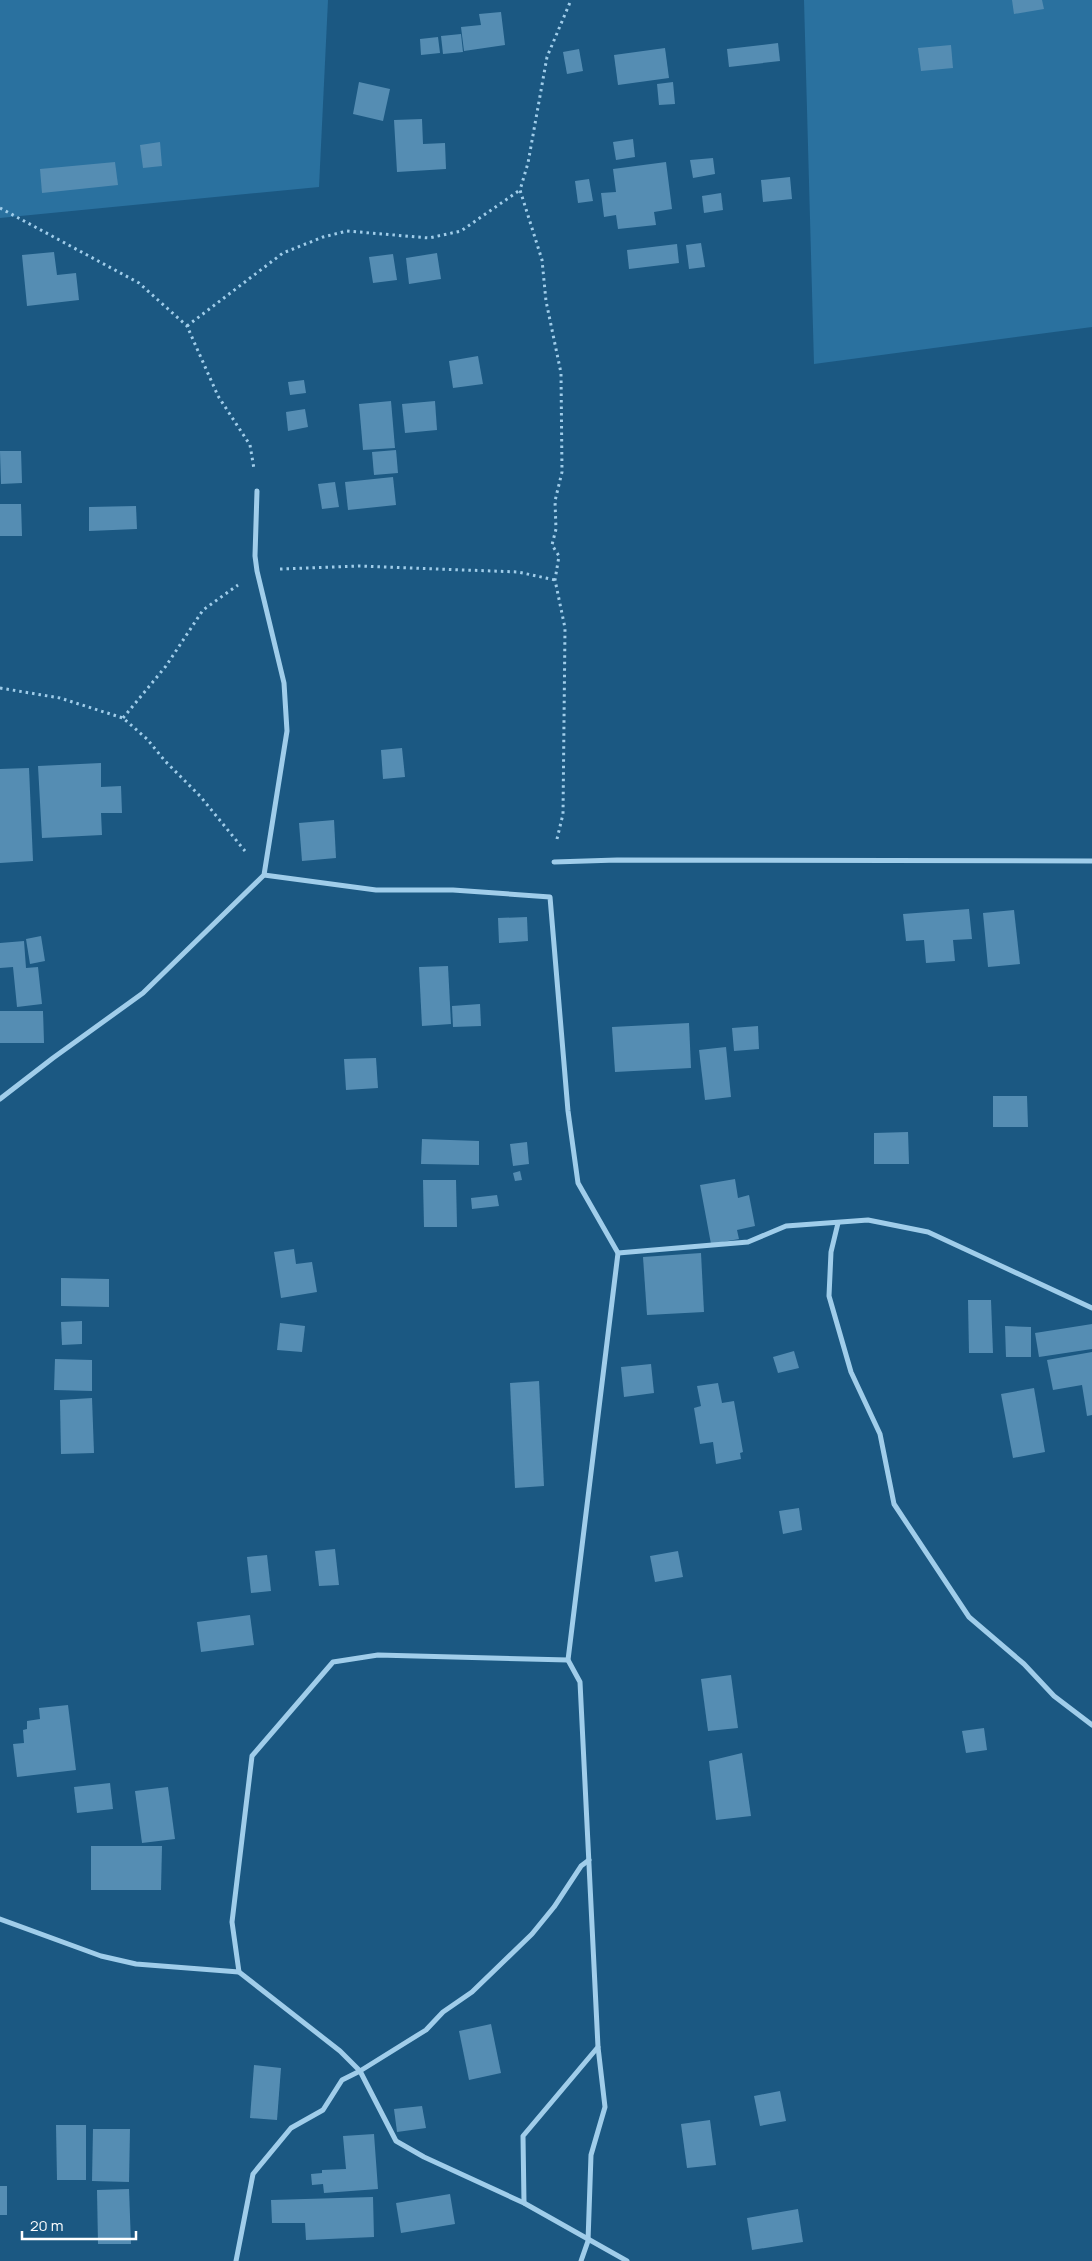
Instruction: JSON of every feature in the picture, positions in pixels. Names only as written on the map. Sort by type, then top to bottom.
[{"type":"street","points":[[0,1100],[53,1058],[143,993],[264,875],[287,731],[284,683],[255,556],[257,491]]},
{"type":"street","points":[[554,862],[618,860],[769,862],[1092,861]]},
{"type":"street","points":[[264,875],[376,890],[453,890],[550,896],[568,1111],[578,1183],[618,1253],[568,1660],[580,1682],[598,2047],[605,2107],[591,2155],[588,2241],[581,2261]]},
{"type":"street","points":[[618,1253],[748,1242],[786,1226],[868,1220],[928,1232],[1092,1308]]},
{"type":"street","points":[[838,1223],[831,1252],[829,1296],[851,1372],[880,1434],[894,1504],[968,1617],[1024,1664],[1054,1696],[1092,1725]]},
{"type":"street","points":[[240,1972],[232,1922],[252,1756],[333,1662],[378,1655],[568,1660]]},
{"type":"street","points":[[236,2261],[253,2174],[291,2128],[323,2110],[342,2080],[426,2030],[443,2012],[472,1992],[532,1934],[554,1907],[581,1866],[590,1860]]},
{"type":"street","points":[[0,1919],[101,1956],[136,1964],[240,1972],[340,2051],[360,2071],[396,2141],[424,2157],[524,2203],[626,2261]]},
{"type":"street","points":[[524,2203],[523,2136],[598,2047]]},
{"type":"path","points":[[554,862],[563,814],[565,628],[556,580],[559,556],[552,545],[556,529],[556,501],[562,472],[561,374],[546,301],[542,260],[520,190],[528,163],[547,57],[572,0]]},
{"type":"path","points":[[187,326],[283,253],[323,237],[347,231],[429,238],[461,231],[520,190]]},
{"type":"path","points":[[0,208],[139,283],[187,326],[218,396],[250,445],[257,491]]},
{"type":"path","points":[[123,718],[166,666],[204,610],[257,571],[327,566],[359,566],[518,572],[556,580]]},
{"type":"path","points":[[0,688],[60,698],[123,718],[147,739],[165,761],[200,796],[264,875]]},
{"type":"shaded area","points":[[0,0],[328,0],[319,187],[0,218]]},
{"type":"shaded area","points":[[804,0],[1092,0],[1092,327],[814,364]]},
{"type":"building","points":[[1012,0],[1042,0],[1044,9],[1014,14]]},
{"type":"building","points":[[501,12],[505,45],[464,51],[461,27],[481,25],[479,14]]},
{"type":"building","points":[[461,34],[463,52],[443,54],[441,36]]},
{"type":"building","points":[[438,37],[440,53],[421,55],[420,39]]},
{"type":"building","points":[[778,43],[780,61],[729,67],[727,49]]},
{"type":"building","points":[[951,45],[953,68],[921,71],[918,48]]},
{"type":"building","points":[[665,48],[669,78],[618,85],[614,55]]},
{"type":"building","points":[[579,49],[583,71],[567,74],[563,52]]},
{"type":"building","points":[[359,82],[390,89],[383,121],[353,114]]},
{"type":"building","points":[[673,82],[675,104],[659,105],[657,84]]},
{"type":"building","points":[[422,119],[423,144],[445,143],[446,169],[397,172],[394,120]]},
{"type":"building","points":[[633,139],[635,157],[616,160],[613,142]]},
{"type":"building","points":[[160,142],[162,166],[143,168],[140,145]]},
{"type":"building","points":[[713,158],[715,174],[693,178],[690,160]]},
{"type":"building","points":[[115,162],[118,185],[42,193],[40,169]]},
{"type":"building","points":[[666,162],[672,209],[654,212],[656,225],[618,229],[616,215],[604,217],[601,193],[616,192],[613,169]]},
{"type":"building","points":[[790,177],[792,199],[763,202],[761,180]]},
{"type":"building","points":[[589,179],[593,201],[578,203],[575,181]]},
{"type":"building","points":[[721,193],[723,210],[704,213],[702,196]]},
{"type":"building","points":[[701,243],[705,267],[689,269],[686,245]]},
{"type":"building","points":[[677,244],[679,263],[629,269],[627,250]]},
{"type":"building","points":[[54,252],[57,275],[76,273],[79,300],[27,306],[22,255]]},
{"type":"building","points":[[437,253],[441,279],[409,284],[406,258]]},
{"type":"building","points":[[393,254],[397,280],[373,283],[369,257]]},
{"type":"building","points":[[478,356],[483,384],[453,388],[449,361]]},
{"type":"building","points":[[304,380],[306,393],[290,395],[288,382]]},
{"type":"building","points":[[391,401],[395,448],[363,450],[359,404]]},
{"type":"building","points":[[435,401],[437,430],[405,433],[402,404]]},
{"type":"building","points":[[305,409],[308,427],[288,431],[286,412]]},
{"type":"building","points":[[396,450],[398,473],[374,475],[372,452]]},
{"type":"building","points":[[0,451],[21,451],[22,483],[1,484]]},
{"type":"building","points":[[393,477],[396,505],[348,510],[345,482]]},
{"type":"building","points":[[335,482],[339,507],[322,509],[318,484]]},
{"type":"building","points":[[0,504],[21,504],[22,536],[0,536]]},
{"type":"building","points":[[136,506],[137,529],[89,531],[89,507]]},
{"type":"building","points":[[402,748],[405,777],[383,779],[381,750]]},
{"type":"building","points":[[101,763],[101,787],[121,786],[122,813],[101,813],[102,835],[42,838],[38,766]]},
{"type":"building","points":[[29,768],[33,861],[0,863],[0,769]]},
{"type":"building","points":[[334,820],[336,858],[302,861],[299,823]]},
{"type":"building","points":[[969,909],[972,939],[953,940],[955,961],[926,963],[924,940],[906,941],[903,914]]},
{"type":"building","points":[[1014,910],[1020,964],[988,967],[983,913]]},
{"type":"building","points":[[527,917],[528,941],[499,943],[498,918]]},
{"type":"building","points":[[41,936],[45,961],[30,964],[26,939]]},
{"type":"building","points":[[24,941],[26,968],[38,967],[42,1004],[17,1007],[13,967],[0,968],[0,943]]},
{"type":"building","points":[[448,966],[451,1024],[422,1026],[419,967]]},
{"type":"building","points":[[480,1004],[481,1026],[453,1027],[452,1006]]},
{"type":"building","points":[[0,1011],[43,1011],[44,1043],[0,1043]]},
{"type":"building","points":[[689,1023],[691,1068],[615,1072],[612,1027]]},
{"type":"building","points":[[758,1026],[759,1049],[734,1051],[732,1028]]},
{"type":"building","points":[[726,1047],[731,1097],[705,1100],[699,1050]]},
{"type":"building","points":[[376,1058],[378,1088],[346,1090],[344,1059]]},
{"type":"building","points":[[993,1096],[1027,1096],[1028,1127],[993,1127]]},
{"type":"building","points":[[908,1132],[909,1164],[874,1164],[874,1133]]},
{"type":"building","points":[[422,1139],[479,1141],[479,1165],[421,1164]]},
{"type":"building","points":[[527,1142],[529,1164],[513,1166],[510,1144]]},
{"type":"building","points":[[520,1171],[522,1180],[515,1181],[513,1173]]},
{"type":"building","points":[[735,1179],[738,1198],[749,1195],[755,1226],[737,1230],[739,1239],[711,1244],[700,1185]]},
{"type":"building","points":[[423,1180],[456,1180],[457,1227],[424,1227]]},
{"type":"building","points":[[497,1195],[499,1206],[472,1209],[471,1198]]},
{"type":"building","points":[[294,1249],[296,1264],[312,1262],[317,1292],[281,1298],[274,1252]]},
{"type":"building","points":[[701,1253],[704,1312],[647,1315],[643,1257]]},
{"type":"building","points":[[61,1278],[109,1279],[109,1307],[61,1306]]},
{"type":"building","points":[[968,1300],[991,1300],[993,1353],[969,1353]]},
{"type":"building","points":[[82,1321],[82,1344],[62,1345],[61,1322]]},
{"type":"building","points":[[280,1323],[305,1326],[302,1352],[277,1350]]},
{"type":"building","points":[[1092,1324],[1092,1349],[1039,1357],[1035,1333]]},
{"type":"building","points":[[1005,1326],[1031,1327],[1031,1357],[1006,1357]]},
{"type":"building","points":[[794,1351],[799,1368],[778,1373],[773,1357]]},
{"type":"building","points":[[1092,1352],[1092,1415],[1087,1416],[1082,1385],[1053,1390],[1047,1360]]},
{"type":"building","points":[[55,1359],[92,1360],[92,1391],[54,1390]]},
{"type":"building","points":[[651,1364],[654,1393],[624,1397],[621,1367]]},
{"type":"building","points":[[539,1381],[544,1486],[515,1488],[510,1383]]},
{"type":"building","points":[[718,1383],[722,1403],[734,1401],[743,1452],[740,1453],[741,1459],[716,1464],[713,1442],[700,1444],[694,1408],[701,1406],[697,1386]]},
{"type":"building","points":[[1034,1388],[1045,1452],[1013,1458],[1001,1394]]},
{"type":"building","points":[[92,1398],[94,1453],[61,1454],[60,1400]]},
{"type":"building","points":[[799,1508],[802,1530],[783,1534],[779,1511]]},
{"type":"building","points":[[335,1549],[339,1585],[319,1586],[315,1551]]},
{"type":"building","points":[[678,1551],[683,1577],[655,1582],[650,1556]]},
{"type":"building","points":[[267,1555],[271,1591],[251,1593],[247,1557]]},
{"type":"building","points":[[250,1615],[254,1645],[201,1652],[197,1622]]},
{"type":"building","points":[[731,1675],[738,1728],[708,1731],[701,1679]]},
{"type":"building","points":[[68,1705],[76,1770],[17,1777],[13,1744],[24,1743],[23,1730],[27,1729],[27,1721],[40,1719],[39,1708]]},
{"type":"building","points":[[984,1728],[987,1750],[966,1753],[962,1731]]},
{"type":"building","points":[[742,1753],[751,1816],[716,1820],[709,1761]]},
{"type":"building","points":[[110,1783],[113,1809],[77,1813],[74,1787]]},
{"type":"building","points":[[168,1787],[175,1839],[142,1843],[135,1791]]},
{"type":"building","points":[[91,1846],[162,1846],[161,1890],[91,1890]]},
{"type":"building","points":[[491,2024],[501,2073],[469,2080],[459,2031]]},
{"type":"building","points":[[254,2065],[281,2068],[277,2120],[250,2118]]},
{"type":"building","points":[[780,2091],[786,2121],[760,2126],[754,2096]]},
{"type":"building","points":[[422,2106],[426,2128],[397,2132],[394,2109]]},
{"type":"building","points":[[710,2120],[716,2165],[687,2168],[681,2124]]},
{"type":"building","points":[[56,2125],[86,2125],[86,2180],[57,2180]]},
{"type":"building","points":[[93,2129],[130,2129],[129,2182],[92,2181]]},
{"type":"building","points":[[374,2134],[378,2189],[324,2193],[323,2184],[312,2185],[311,2174],[322,2173],[322,2170],[346,2169],[343,2136]]},
{"type":"building","points":[[0,2186],[7,2186],[7,2215],[0,2215]]},
{"type":"building","points":[[129,2189],[131,2244],[98,2244],[97,2190]]},
{"type":"building","points":[[450,2194],[455,2224],[401,2233],[396,2203]]},
{"type":"building","points":[[373,2197],[374,2237],[306,2240],[305,2223],[272,2223],[271,2200]]},
{"type":"building","points":[[798,2209],[803,2242],[752,2250],[747,2218]]}]
